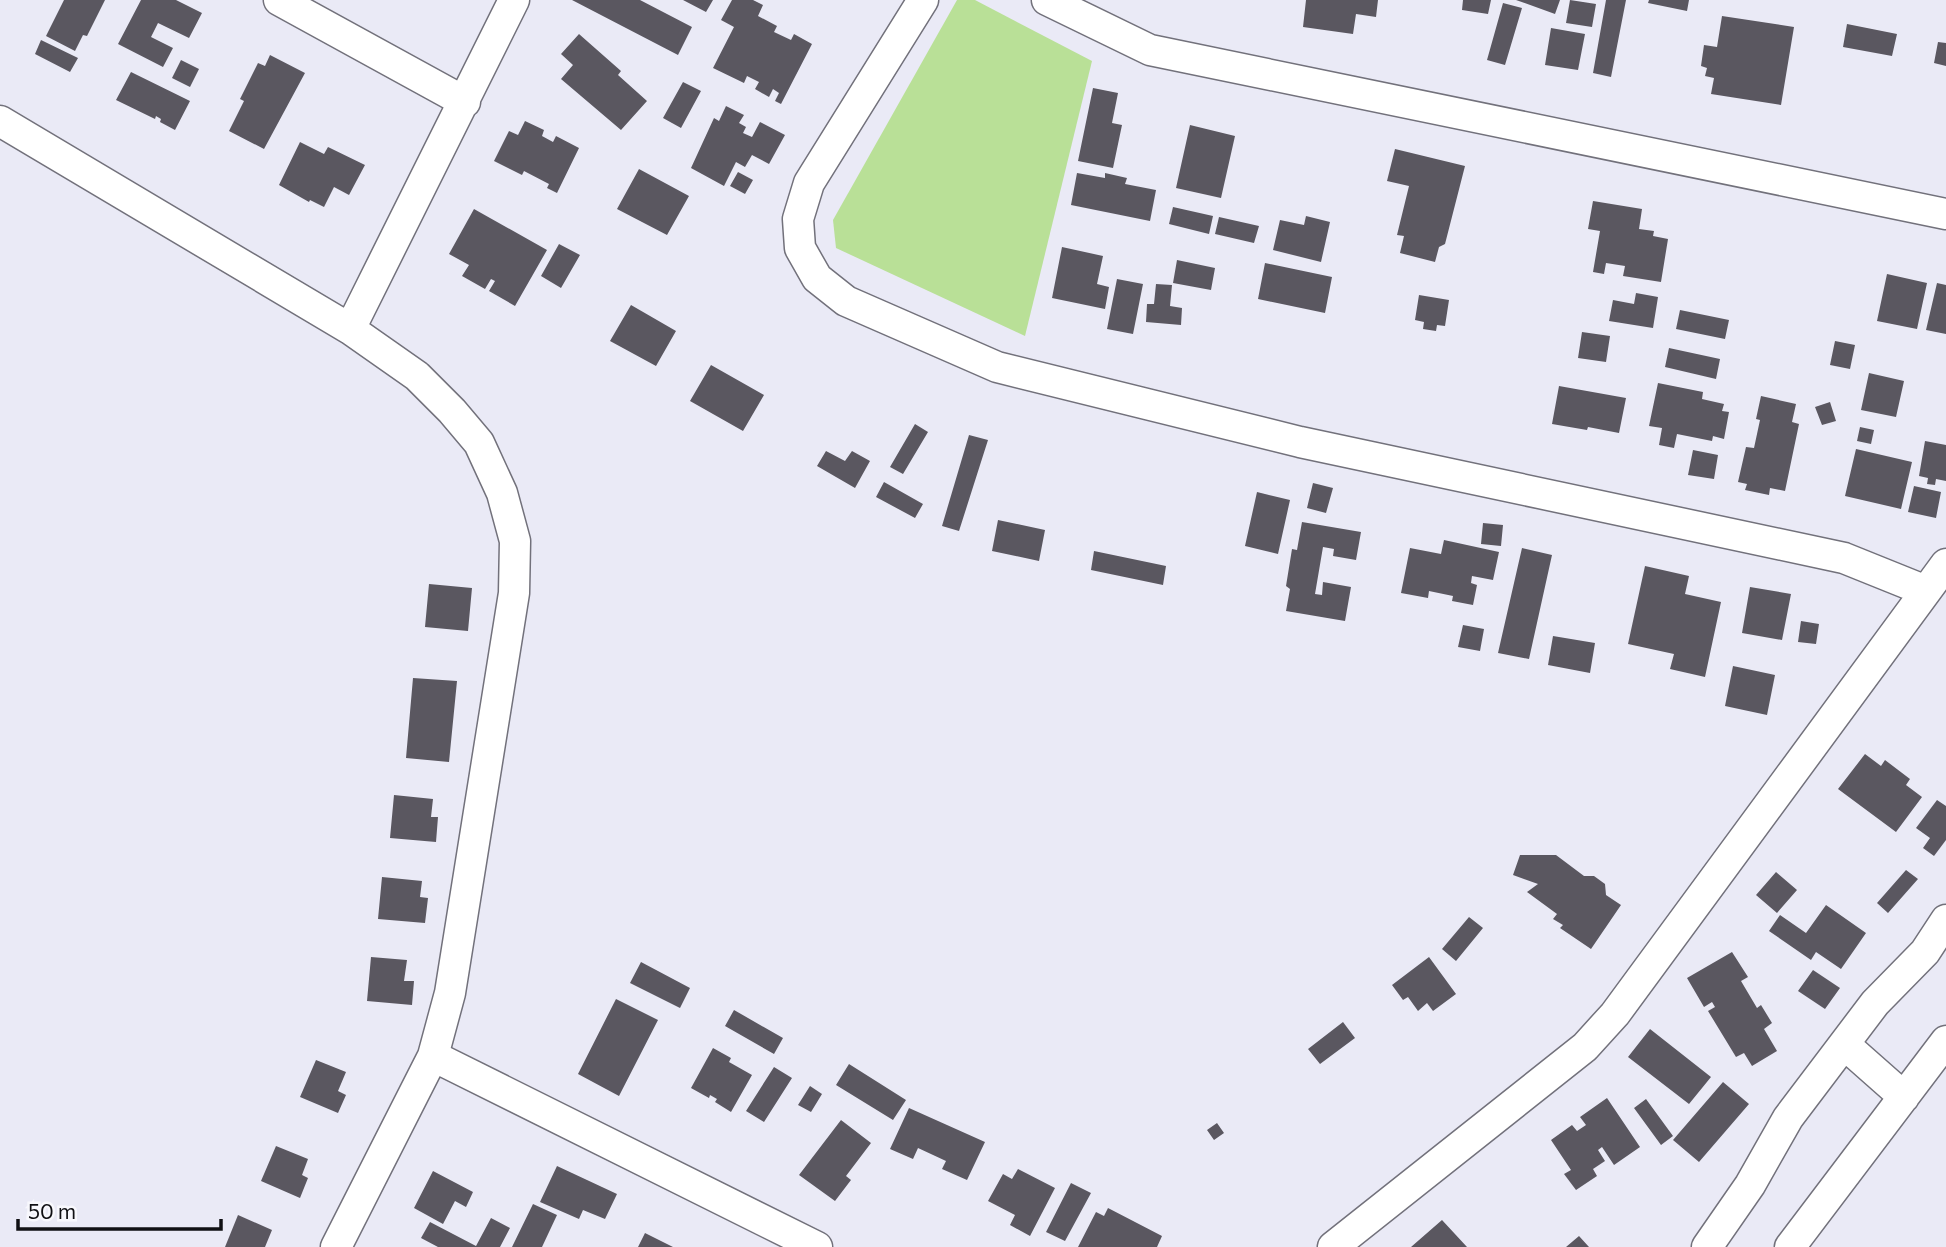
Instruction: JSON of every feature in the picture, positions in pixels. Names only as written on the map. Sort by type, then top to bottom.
[{"type":"street","points":[[279,0],[465,102]]},
{"type":"street","points":[[350,329],[514,0]]},
{"type":"street","points":[[923,0],[809,183],[798,219],[800,248],[817,278],[846,301],[997,367],[1300,442],[1844,558],[1926,591]]},
{"type":"street","points":[[1047,0],[1150,50],[1946,214]]},
{"type":"street","points":[[0,121],[350,329],[417,376],[479,443],[502,493],[515,541],[514,593],[450,993],[433,1056],[335,1247]]},
{"type":"street","points":[[1333,1247],[1585,1047],[1615,1014],[1946,565]]},
{"type":"street","points":[[1707,1247],[1749,1185],[1788,1118],[1875,1003],[1925,952],[1946,920]]},
{"type":"street","points":[[1790,1247],[1946,1041]]},
{"type":"street","points":[[1844,1044],[1904,1097]]},
{"type":"street","points":[[433,1056],[817,1247]]},
{"type":"green space","points":[[957,0],[975,0],[1092,61],[1025,336],[836,248],[833,220]]},
{"type":"building","points":[[64,0],[105,0],[87,36],[83,35],[75,51],[46,36]]},
{"type":"building","points":[[141,0],[176,0],[202,13],[189,38],[158,23],[151,37],[173,48],[163,67],[118,44]]},
{"type":"building","points":[[572,0],[640,0],[692,27],[678,55]]},
{"type":"building","points":[[683,0],[713,0],[706,12]]},
{"type":"building","points":[[732,0],[753,0],[763,5],[758,16],[777,26],[774,32],[791,40],[794,34],[812,44],[781,104],[775,101],[779,93],[773,89],[769,97],[755,89],[759,82],[747,76],[744,83],[713,68],[734,27],[721,20]]},
{"type":"building","points":[[1306,0],[1378,0],[1376,17],[1356,14],[1353,34],[1303,27]]},
{"type":"building","points":[[1463,0],[1491,0],[1488,14],[1462,10]]},
{"type":"building","points":[[1516,0],[1560,0],[1555,14]]},
{"type":"building","points":[[1570,0],[1596,4],[1592,27],[1566,23]]},
{"type":"building","points":[[1606,0],[1626,0],[1611,77],[1593,73]]},
{"type":"building","points":[[1649,0],[1689,0],[1687,11],[1648,3]]},
{"type":"building","points":[[1503,3],[1522,8],[1505,65],[1487,60]]},
{"type":"building","points":[[1722,16],[1794,27],[1781,105],[1711,94],[1714,78],[1705,76],[1707,68],[1701,66],[1704,45],[1717,47]]},
{"type":"building","points":[[1847,24],[1897,34],[1892,56],[1843,47]]},
{"type":"building","points":[[1551,28],[1585,34],[1578,70],[1545,65]]},
{"type":"building","points":[[579,34],[621,71],[618,75],[647,101],[621,130],[561,79],[573,65],[561,54]]},
{"type":"building","points":[[41,40],[78,58],[70,72],[35,54]]},
{"type":"building","points":[[1938,42],[1946,43],[1946,66],[1934,63]]},
{"type":"building","points":[[270,55],[305,73],[264,149],[229,131],[244,101],[240,99],[258,63],[265,66]]},
{"type":"building","points":[[181,60],[199,69],[190,87],[172,78]]},
{"type":"building","points":[[131,72],[190,101],[175,130],[160,122],[161,119],[156,116],[155,119],[116,100]]},
{"type":"building","points":[[683,82],[701,91],[681,128],[663,118]]},
{"type":"building","points":[[1093,88],[1118,93],[1112,123],[1122,125],[1113,168],[1078,161]]},
{"type":"building","points":[[726,106],[744,115],[739,123],[746,127],[743,133],[752,137],[760,122],[785,135],[769,164],[752,155],[745,167],[736,162],[724,186],[691,168],[714,118],[719,121]]},
{"type":"building","points":[[525,121],[544,130],[542,136],[553,142],[556,136],[579,148],[557,193],[547,188],[549,184],[524,171],[522,175],[494,161],[509,131],[518,135]]},
{"type":"building","points":[[1190,125],[1235,136],[1221,198],[1176,188]]},
{"type":"building","points":[[300,142],[324,154],[328,147],[365,165],[349,195],[334,187],[324,207],[279,185]]},
{"type":"building","points":[[1395,149],[1465,166],[1445,244],[1439,247],[1435,262],[1400,253],[1404,236],[1397,235],[1409,186],[1387,181]]},
{"type":"building","points":[[639,169],[689,196],[667,235],[617,209]]},
{"type":"building","points":[[738,172],[753,180],[745,194],[730,186]]},
{"type":"building","points":[[1077,173],[1105,178],[1105,173],[1127,178],[1125,184],[1156,190],[1150,221],[1071,205]]},
{"type":"building","points":[[1593,201],[1642,209],[1639,229],[1654,231],[1653,236],[1668,239],[1661,282],[1623,276],[1625,266],[1606,263],[1604,274],[1593,272],[1600,231],[1588,229]]},
{"type":"building","points":[[1173,207],[1213,216],[1209,234],[1169,224]]},
{"type":"building","points":[[474,209],[547,250],[515,306],[489,291],[495,281],[491,279],[485,289],[462,276],[469,265],[449,254]]},
{"type":"building","points":[[1306,216],[1330,222],[1321,262],[1273,250],[1280,220],[1304,225]]},
{"type":"building","points":[[1219,217],[1259,226],[1254,243],[1215,234]]},
{"type":"building","points":[[559,244],[580,255],[561,288],[541,276]]},
{"type":"building","points":[[1062,247],[1103,256],[1097,284],[1109,287],[1105,309],[1052,298]]},
{"type":"building","points":[[1177,260],[1215,268],[1211,290],[1173,283]]},
{"type":"building","points":[[1265,263],[1332,277],[1325,313],[1258,299]]},
{"type":"building","points":[[1887,274],[1927,283],[1917,329],[1877,321]]},
{"type":"building","points":[[1117,279],[1143,284],[1133,334],[1107,329]]},
{"type":"building","points":[[1937,283],[1946,285],[1946,334],[1926,330]]},
{"type":"building","points":[[1156,284],[1172,285],[1170,306],[1182,308],[1181,325],[1146,322],[1147,304],[1154,304]]},
{"type":"building","points":[[1636,293],[1658,297],[1653,328],[1609,321],[1613,300],[1634,304]]},
{"type":"building","points":[[1419,295],[1449,300],[1445,326],[1437,325],[1436,331],[1423,329],[1424,322],[1415,320]]},
{"type":"building","points":[[631,305],[676,331],[656,366],[610,341]]},
{"type":"building","points":[[1680,310],[1729,320],[1725,339],[1676,329]]},
{"type":"building","points":[[1582,332],[1610,336],[1606,362],[1578,358]]},
{"type":"building","points":[[1835,341],[1855,345],[1850,369],[1830,365]]},
{"type":"building","points":[[1669,348],[1720,359],[1716,379],[1665,367]]},
{"type":"building","points":[[711,365],[764,395],[743,431],[690,401]]},
{"type":"building","points":[[1869,373],[1904,381],[1896,417],[1861,410]]},
{"type":"building","points":[[1658,383],[1703,392],[1702,399],[1724,404],[1722,411],[1729,412],[1724,439],[1713,436],[1712,441],[1677,434],[1674,448],[1659,445],[1662,428],[1649,426]]},
{"type":"building","points":[[1559,386],[1626,398],[1619,433],[1552,424]]},
{"type":"building","points":[[1761,396],[1796,404],[1792,422],[1799,424],[1785,491],[1770,488],[1769,495],[1745,490],[1747,484],[1738,482],[1746,447],[1754,448],[1760,420],[1756,419]]},
{"type":"building","points":[[1830,402],[1836,421],[1822,425],[1815,407]]},
{"type":"building","points":[[915,424],[928,432],[903,474],[890,467]]},
{"type":"building","points":[[1860,427],[1874,430],[1871,444],[1857,441]]},
{"type":"building","points":[[969,435],[988,440],[959,531],[942,526]]},
{"type":"building","points":[[1925,441],[1946,445],[1946,481],[1936,479],[1935,485],[1927,484],[1928,478],[1919,476]]},
{"type":"building","points":[[1856,449],[1912,462],[1901,509],[1845,496]]},
{"type":"building","points":[[1693,450],[1718,455],[1714,479],[1688,475]]},
{"type":"building","points":[[826,451],[845,461],[852,451],[870,461],[855,488],[817,466]]},
{"type":"building","points":[[884,482],[923,504],[915,518],[876,497]]},
{"type":"building","points":[[1313,483],[1333,488],[1326,513],[1307,508]]},
{"type":"building","points":[[1914,486],[1941,492],[1936,518],[1908,512]]},
{"type":"building","points":[[1257,492],[1290,500],[1278,554],[1245,546]]},
{"type":"building","points":[[998,520],[1045,530],[1039,561],[992,551]]},
{"type":"building","points":[[1302,522],[1361,532],[1356,560],[1333,556],[1334,549],[1323,547],[1315,594],[1322,595],[1323,582],[1351,587],[1345,621],[1286,611],[1290,589],[1286,586],[1292,549],[1297,550]]},
{"type":"building","points":[[1483,523],[1503,525],[1501,546],[1481,544]]},
{"type":"building","points":[[1444,540],[1499,552],[1493,580],[1472,576],[1471,583],[1477,585],[1473,605],[1452,601],[1453,596],[1429,591],[1428,598],[1401,593],[1410,548],[1441,554]]},
{"type":"building","points":[[1522,548],[1552,555],[1529,659],[1498,653]]},
{"type":"building","points":[[1094,551],[1166,566],[1163,585],[1091,570]]},
{"type":"building","points":[[1645,566],[1689,576],[1685,594],[1721,602],[1705,677],[1670,669],[1674,654],[1628,644]]},
{"type":"building","points":[[429,584],[472,588],[468,631],[425,627]]},
{"type":"building","points":[[1750,587],[1791,594],[1782,640],[1742,633]]},
{"type":"building","points":[[1801,621],[1819,624],[1816,644],[1798,642]]},
{"type":"building","points":[[1463,625],[1484,629],[1480,651],[1458,647]]},
{"type":"building","points":[[1553,636],[1595,643],[1590,673],[1548,665]]},
{"type":"building","points":[[1733,666],[1775,675],[1767,715],[1725,706]]},
{"type":"building","points":[[413,678],[457,681],[449,762],[406,758]]},
{"type":"building","points":[[1865,754],[1881,766],[1885,760],[1910,779],[1906,785],[1922,797],[1896,832],[1838,789]]},
{"type":"building","points":[[394,795],[433,799],[431,817],[438,817],[436,842],[390,838]]},
{"type":"building","points":[[1937,800],[1946,806],[1946,840],[1934,856],[1923,848],[1930,838],[1916,828]]},
{"type":"building","points":[[1520,855],[1556,855],[1584,876],[1594,876],[1605,884],[1606,895],[1621,905],[1591,949],[1560,928],[1563,925],[1553,919],[1557,914],[1527,892],[1538,884],[1513,875]]},
{"type":"building","points":[[1906,870],[1918,879],[1888,913],[1877,903]]},
{"type":"building","points":[[1776,872],[1797,890],[1777,913],[1756,895]]},
{"type":"building","points":[[382,877],[422,881],[420,897],[428,898],[425,923],[378,919]]},
{"type":"building","points":[[1826,905],[1866,933],[1841,969],[1816,952],[1811,960],[1769,931],[1780,915],[1806,933]]},
{"type":"building","points":[[1469,917],[1483,928],[1456,961],[1442,949]]},
{"type":"building","points":[[1732,952],[1748,977],[1741,981],[1757,1008],[1761,1005],[1772,1023],[1764,1029],[1777,1051],[1752,1066],[1744,1053],[1736,1057],[1708,1011],[1715,1007],[1712,1002],[1704,1007],[1687,978]]},
{"type":"building","points":[[371,957],[407,960],[404,981],[414,981],[412,1005],[367,1001]]},
{"type":"building","points":[[1429,957],[1456,994],[1433,1011],[1427,1003],[1418,1011],[1408,997],[1403,1000],[1392,985]]},
{"type":"building","points":[[641,962],[690,988],[680,1008],[630,983]]},
{"type":"building","points":[[1813,970],[1840,988],[1825,1009],[1798,991]]},
{"type":"building","points":[[616,999],[658,1020],[619,1096],[578,1074]]},
{"type":"building","points":[[734,1010],[783,1038],[774,1054],[725,1026]]},
{"type":"building","points":[[1343,1022],[1355,1038],[1320,1064],[1308,1049]]},
{"type":"building","points":[[1650,1029],[1711,1077],[1689,1104],[1628,1057]]},
{"type":"building","points":[[713,1048],[731,1058],[729,1062],[752,1075],[731,1112],[715,1102],[717,1099],[710,1095],[709,1098],[691,1088]]},
{"type":"building","points":[[316,1060],[346,1072],[338,1091],[346,1095],[338,1113],[300,1097]]},
{"type":"building","points":[[849,1064],[906,1100],[893,1120],[836,1085]]},
{"type":"building","points":[[774,1067],[792,1078],[764,1122],[746,1111]]},
{"type":"building","points":[[1723,1082],[1749,1104],[1699,1162],[1673,1140]]},
{"type":"building","points":[[810,1086],[822,1094],[811,1112],[798,1105]]},
{"type":"building","points":[[1607,1098],[1640,1147],[1614,1165],[1602,1147],[1598,1150],[1605,1161],[1593,1169],[1597,1176],[1576,1190],[1564,1174],[1571,1170],[1551,1140],[1572,1125],[1577,1131],[1586,1125],[1580,1117]]},
{"type":"building","points":[[1646,1099],[1673,1136],[1661,1145],[1634,1108]]},
{"type":"building","points":[[909,1108],[985,1142],[967,1180],[942,1169],[946,1161],[918,1148],[913,1159],[890,1149]]},
{"type":"building","points":[[841,1120],[871,1143],[846,1176],[851,1180],[835,1201],[799,1175]]},
{"type":"building","points":[[1217,1123],[1224,1133],[1214,1140],[1207,1130]]},
{"type":"building","points":[[276,1146],[308,1159],[302,1175],[308,1178],[300,1198],[261,1181]]},
{"type":"building","points":[[557,1166],[617,1194],[605,1219],[583,1210],[579,1219],[540,1202]]},
{"type":"building","points":[[1018,1169],[1055,1188],[1030,1236],[1010,1225],[1015,1215],[988,1201],[1003,1174],[1012,1179]]},
{"type":"building","points":[[433,1171],[473,1192],[466,1207],[455,1201],[443,1224],[414,1208]]},
{"type":"building","points":[[1071,1183],[1091,1193],[1065,1241],[1046,1232]]},
{"type":"building","points":[[533,1204],[557,1215],[542,1247],[512,1247]]},
{"type":"building","points":[[1108,1208],[1162,1236],[1157,1247],[1078,1247],[1096,1212],[1104,1216]]},
{"type":"building","points":[[238,1215],[272,1230],[265,1247],[225,1247]]},
{"type":"building","points":[[491,1218],[510,1228],[500,1247],[438,1247],[421,1238],[430,1222],[476,1246]]},
{"type":"building","points":[[1442,1220],[1467,1247],[1411,1247]]},
{"type":"building","points":[[645,1233],[673,1247],[638,1247]]},
{"type":"building","points":[[1579,1236],[1589,1247],[1566,1247]]}]
